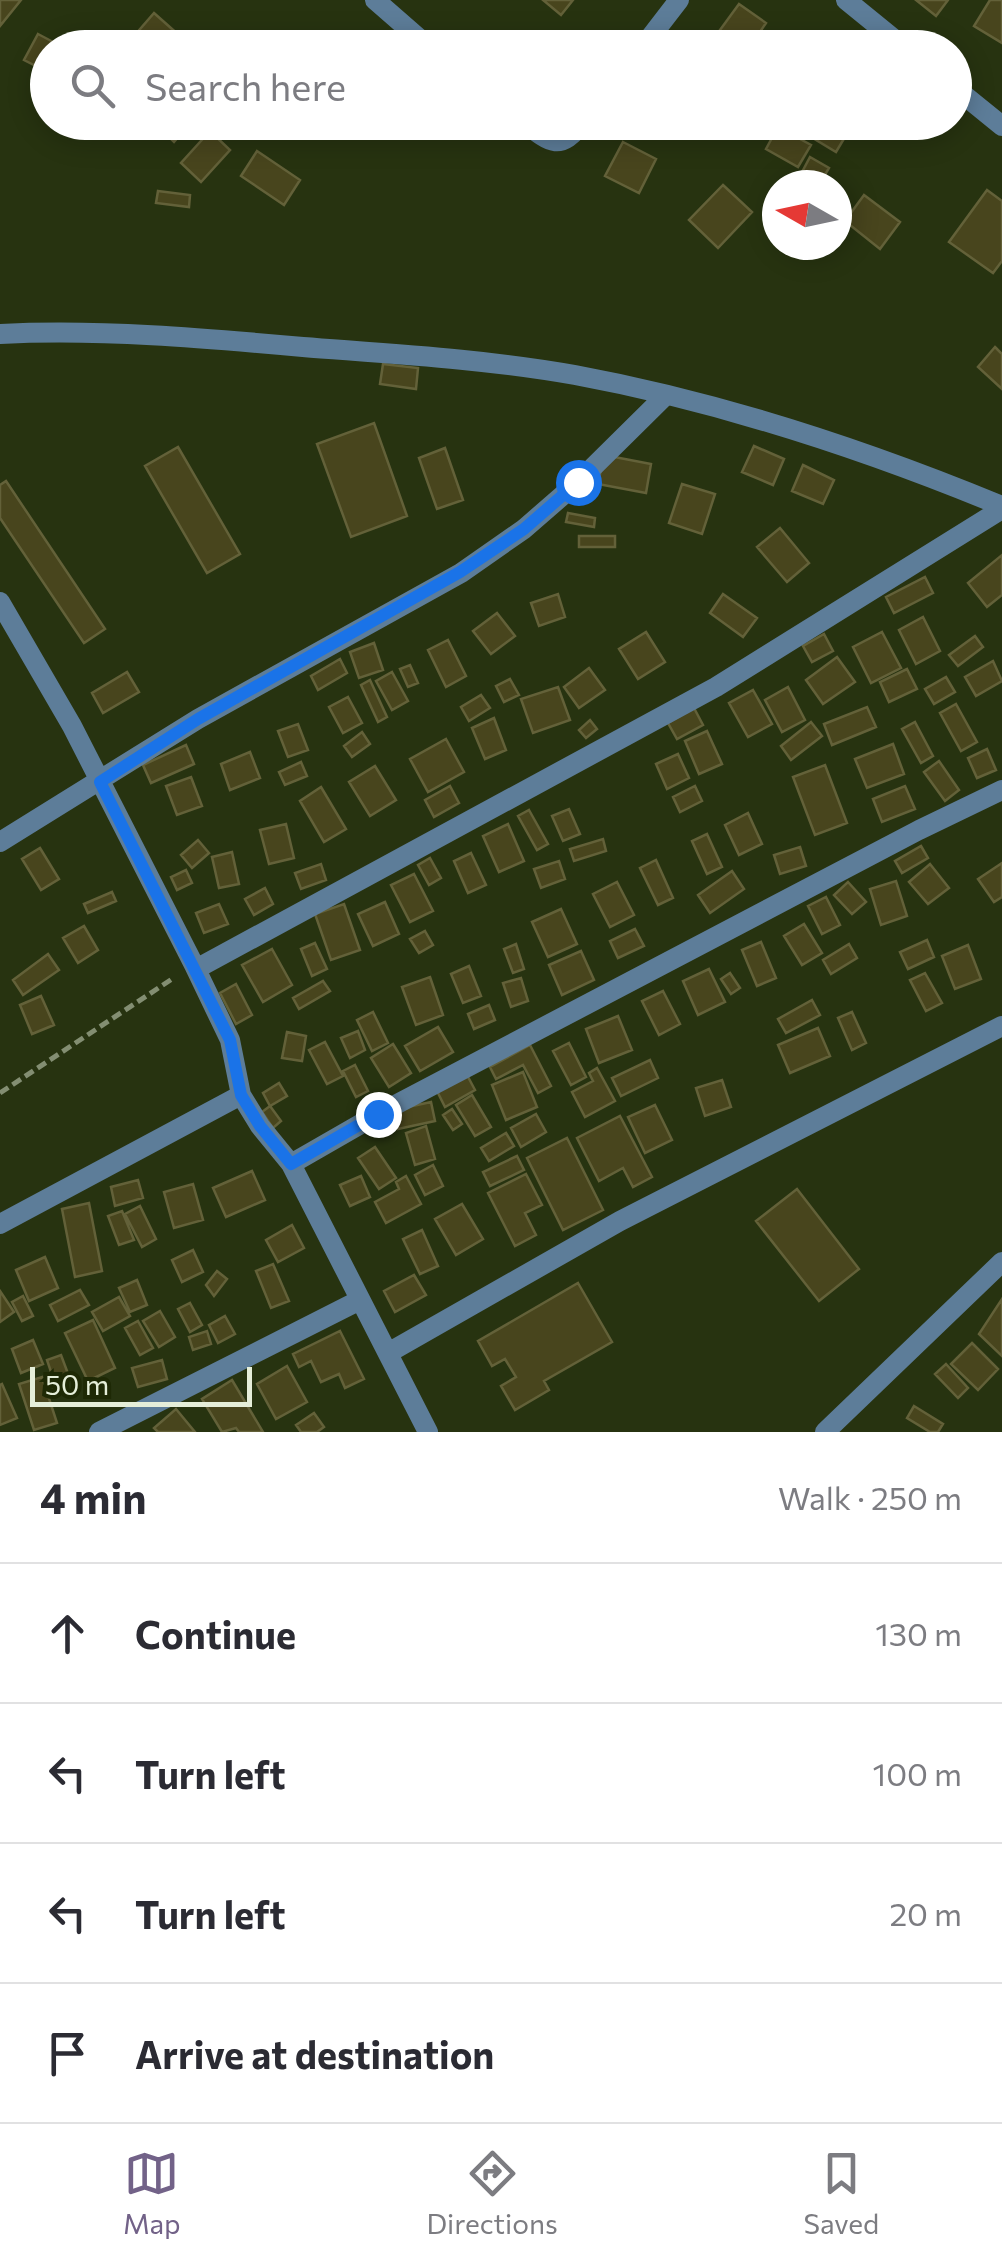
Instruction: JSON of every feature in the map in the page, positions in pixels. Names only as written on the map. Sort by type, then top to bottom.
[{"type":"street","points":[[375,0],[409,30]]},
{"type":"street","points":[[656,30],[679,0]]},
{"type":"street","points":[[846,0],[884,30]]},
{"type":"street","points":[[972,102],[1002,126]]},
{"type":"street","points":[[0,334],[187,337],[431,357],[573,375],[666,395],[865,452],[1002,507]]},
{"type":"street","points":[[0,842],[198,719],[492,551],[578,482],[666,395]]},
{"type":"street","points":[[195,967],[716,687],[1002,507]]},
{"type":"street","points":[[0,602],[100,782],[195,967],[230,1040],[241,1095],[291,1164],[428,1432]]},
{"type":"street","points":[[291,1164],[378,1114],[1002,790]]},
{"type":"street","points":[[388,1353],[620,1221],[1002,1026]]},
{"type":"street","points":[[0,1224],[241,1095]]},
{"type":"street","points":[[826,1432],[1002,1262]]},
{"type":"street","points":[[99,1432],[360,1300]]},
{"type":"path","points":[[0,1093],[195,967]]},
{"type":"building","points":[[0,0],[21,0],[0,26]]},
{"type":"building","points":[[543,0],[573,0],[561,15]]},
{"type":"building","points":[[916,0],[948,0],[936,16]]},
{"type":"building","points":[[990,0],[1002,0],[1002,43],[974,26]]},
{"type":"building","points":[[739,4],[766,23],[761,30],[720,30]]},
{"type":"building","points":[[154,13],[173,30],[139,30]]},
{"type":"building","points":[[202,140],[219,140],[230,150],[201,182],[181,163]]},
{"type":"building","points":[[771,140],[802,140],[811,145],[798,167],[766,149]]},
{"type":"building","points":[[816,140],[843,140],[836,152]]},
{"type":"building","points":[[623,142],[656,159],[639,193],[605,176]]},
{"type":"building","points":[[257,151],[300,180],[284,205],[241,176]]},
{"type":"building","points":[[810,157],[829,168],[828,170],[803,170]]},
{"type":"building","points":[[723,185],[752,212],[718,248],[689,220]]},
{"type":"building","points":[[987,190],[1002,201],[1002,261],[993,273],[949,242]]},
{"type":"building","points":[[158,191],[190,195],[189,207],[156,203]]},
{"type":"building","points":[[864,195],[900,222],[880,249],[852,227],[852,211]]},
{"type":"building","points":[[995,347],[1002,354],[1002,389],[978,367]]},
{"type":"building","points":[[383,364],[418,368],[416,389],[380,384]]},
{"type":"building","points":[[374,423],[407,516],[351,537],[317,444]]},
{"type":"building","points":[[754,446],[784,459],[773,485],[742,472]]},
{"type":"building","points":[[178,447],[240,554],[207,573],[145,466]]},
{"type":"building","points":[[445,448],[463,500],[437,509],[419,458]]},
{"type":"building","points":[[604,455],[651,464],[646,493],[598,484]]},
{"type":"building","points":[[803,465],[834,480],[823,504],[792,491]]},
{"type":"building","points":[[6,481],[105,629],[84,643],[0,518],[0,485]]},
{"type":"building","points":[[682,484],[715,494],[702,534],[669,523]]},
{"type":"building","points":[[568,513],[595,518],[594,527],[566,522]]},
{"type":"building","points":[[780,528],[809,563],[787,582],[757,547]]},
{"type":"building","points":[[579,536],[615,536],[615,547],[579,547]]},
{"type":"building","points":[[1002,555],[1002,595],[987,607],[968,583]]},
{"type":"building","points":[[925,577],[933,593],[894,613],[886,597]]},
{"type":"building","points":[[558,594],[565,617],[539,626],[531,603]]},
{"type":"building","points":[[723,594],[757,618],[743,637],[710,613]]},
{"type":"building","points":[[497,613],[515,636],[491,654],[473,631]]},
{"type":"building","points":[[923,617],[940,651],[916,664],[899,630]]},
{"type":"building","points":[[646,632],[665,662],[638,679],[619,649]]},
{"type":"building","points":[[882,632],[901,668],[871,683],[853,647]]},
{"type":"building","points":[[824,634],[833,651],[812,662],[803,646]]},
{"type":"building","points":[[975,636],[983,647],[958,666],[949,655]]},
{"type":"building","points":[[448,640],[466,676],[446,687],[428,650]]},
{"type":"building","points":[[374,643],[383,670],[359,678],[350,652]]},
{"type":"building","points":[[837,657],[855,682],[823,704],[806,680]]},
{"type":"building","points":[[340,659],[347,673],[318,690],[311,676]]},
{"type":"building","points":[[993,661],[1002,681],[976,696],[965,677]]},
{"type":"building","points":[[410,665],[418,683],[408,687],[400,669]]},
{"type":"building","points":[[589,668],[605,690],[579,708],[564,687]]},
{"type":"building","points":[[907,669],[917,689],[889,702],[880,682]]},
{"type":"building","points":[[127,672],[139,692],[103,713],[92,693]]},
{"type":"building","points":[[392,672],[408,701],[392,710],[376,681]]},
{"type":"building","points":[[946,677],[955,692],[934,704],[925,689]]},
{"type":"building","points":[[510,679],[519,695],[504,702],[496,686]]},
{"type":"building","points":[[370,680],[387,717],[378,722],[361,685]]},
{"type":"building","points":[[558,687],[570,720],[533,733],[521,699]]},
{"type":"building","points":[[788,687],[805,720],[782,732],[765,700]]},
{"type":"building","points":[[753,690],[772,724],[748,737],[729,703]]},
{"type":"building","points":[[481,695],[490,708],[469,721],[461,707]]},
{"type":"building","points":[[348,697],[362,723],[343,733],[329,707]]},
{"type":"building","points":[[956,704],[977,742],[961,751],[940,713]]},
{"type":"building","points":[[867,707],[876,727],[832,745],[824,724]]},
{"type":"building","points":[[694,708],[703,725],[677,739],[668,723]]},
{"type":"building","points":[[494,718],[506,750],[485,759],[472,728]]},
{"type":"building","points":[[590,720],[597,729],[586,738],[579,730]]},
{"type":"building","points":[[811,722],[822,736],[791,760],[781,746]]},
{"type":"building","points":[[915,722],[933,756],[921,763],[902,729]]},
{"type":"building","points":[[298,724],[308,750],[288,757],[278,731]]},
{"type":"building","points":[[707,731],[722,764],[699,774],[685,741]]},
{"type":"building","points":[[362,732],[370,744],[352,757],[344,746]]},
{"type":"building","points":[[446,739],[464,772],[428,792],[410,759]]},
{"type":"building","points":[[893,744],[904,774],[867,788],[855,759]]},
{"type":"building","points":[[186,745],[194,764],[151,783],[143,765]]},
{"type":"building","points":[[987,749],[996,770],[977,778],[968,758]]},
{"type":"building","points":[[250,752],[260,778],[230,790],[221,764]]},
{"type":"building","points":[[678,754],[689,778],[667,789],[656,764]]},
{"type":"building","points":[[939,761],[959,790],[945,801],[924,772]]},
{"type":"building","points":[[301,762],[307,776],[285,785],[279,772]]},
{"type":"building","points":[[825,765],[847,823],[815,835],[793,777]]},
{"type":"building","points":[[375,766],[396,800],[370,816],[349,782]]},
{"type":"building","points":[[191,777],[202,806],[177,815],[166,786]]},
{"type":"building","points":[[450,786],[459,803],[434,817],[425,800]]},
{"type":"building","points":[[695,786],[702,801],[680,812],[673,797]]},
{"type":"building","points":[[905,786],[915,809],[882,822],[873,799]]},
{"type":"building","points":[[321,787],[346,829],[324,842],[300,801]]},
{"type":"building","points":[[569,809],[580,834],[563,841],[552,816]]},
{"type":"building","points":[[529,810],[548,844],[537,850],[518,816]]},
{"type":"building","points":[[748,813],[762,844],[739,855],[725,825]]},
{"type":"building","points":[[286,824],[294,858],[269,864],[260,830]]},
{"type":"building","points":[[508,824],[524,861],[499,872],[483,836]]},
{"type":"building","points":[[707,834],[722,867],[707,874],[692,841]]},
{"type":"building","points":[[603,839],[606,851],[574,861],[570,849]]},
{"type":"building","points":[[198,840],[209,853],[192,868],[181,855]]},
{"type":"building","points":[[921,846],[928,858],[902,873],[895,861]]},
{"type":"building","points":[[800,847],[806,866],[780,874],[774,855]]},
{"type":"building","points":[[40,848],[59,879],[41,890],[22,859]]},
{"type":"building","points":[[232,852],[239,884],[219,888],[212,857]]},
{"type":"building","points":[[471,853],[486,885],[468,893],[454,861]]},
{"type":"building","points":[[430,858],[441,878],[429,885],[418,865]]},
{"type":"building","points":[[656,860],[673,898],[658,905],[640,868]]},
{"type":"building","points":[[559,861],[565,879],[541,888],[534,869]]},
{"type":"building","points":[[1002,863],[1002,897],[994,902],[978,879]]},
{"type":"building","points":[[321,864],[326,880],[301,889],[295,873]]},
{"type":"building","points":[[930,864],[949,888],[928,904],[909,882]]},
{"type":"building","points":[[186,870],[192,883],[177,890],[171,877]]},
{"type":"building","points":[[732,871],[744,889],[710,913],[698,895]]},
{"type":"building","points":[[414,874],[433,911],[410,922],[391,885]]},
{"type":"building","points":[[896,881],[907,916],[881,925],[870,889]]},
{"type":"building","points":[[617,882],[634,915],[610,927],[593,894]]},
{"type":"building","points":[[848,882],[866,902],[852,914],[834,895]]},
{"type":"building","points":[[265,888],[273,904],[254,915],[245,899]]},
{"type":"building","points":[[112,892],[116,901],[88,913],[84,904]]},
{"type":"building","points":[[826,897],[840,925],[822,934],[808,906]]},
{"type":"building","points":[[385,902],[399,934],[373,946],[358,914]]},
{"type":"building","points":[[219,904],[228,924],[204,933],[196,913]]},
{"type":"building","points":[[344,904],[360,950],[331,960],[315,914]]},
{"type":"building","points":[[561,909],[577,944],[548,957],[532,922]]},
{"type":"building","points":[[804,924],[822,953],[802,965],[784,936]]},
{"type":"building","points":[[84,926],[98,950],[78,963],[63,938]]},
{"type":"building","points":[[635,929],[644,946],[618,958],[610,941]]},
{"type":"building","points":[[425,931],[433,945],[419,953],[410,939]]},
{"type":"building","points":[[927,940],[934,957],[908,969],[900,952]]},
{"type":"building","points":[[761,942],[776,978],[757,986],[742,950]]},
{"type":"building","points":[[315,943],[327,969],[312,976],[301,949]]},
{"type":"building","points":[[516,944],[524,969],[513,973],[504,949]]},
{"type":"building","points":[[849,944],[857,958],[831,974],[823,960]]},
{"type":"building","points":[[968,945],[981,979],[955,989],[942,956]]},
{"type":"building","points":[[272,949],[292,985],[263,1002],[242,965]]},
{"type":"building","points":[[581,951],[594,980],[562,995],[549,965]]},
{"type":"building","points":[[48,954],[59,970],[23,995],[13,980]]},
{"type":"building","points":[[469,966],[481,996],[463,1003],[451,974]]},
{"type":"building","points":[[709,969],[725,1002],[698,1015],[683,981]]},
{"type":"building","points":[[730,973],[740,988],[731,994],[721,979]]},
{"type":"building","points":[[925,973],[942,1003],[926,1011],[910,980]]},
{"type":"building","points":[[430,977],[443,1015],[416,1025],[402,987]]},
{"type":"building","points":[[521,978],[528,1001],[511,1007],[503,983]]},
{"type":"building","points":[[323,981],[330,991],[299,1009],[293,998]]},
{"type":"building","points":[[236,984],[252,1015],[236,1024],[220,993]]},
{"type":"building","points":[[663,991],[680,1024],[659,1035],[642,1001]]},
{"type":"building","points":[[41,996],[54,1025],[32,1034],[20,1005]]},
{"type":"building","points":[[812,1000],[820,1015],[786,1033],[778,1019]]},
{"type":"building","points":[[489,1005],[495,1020],[474,1029],[468,1014]]},
{"type":"building","points":[[373,1012],[388,1043],[372,1051],[357,1020]]},
{"type":"building","points":[[852,1012],[866,1043],[852,1050],[838,1018]]},
{"type":"building","points":[[618,1016],[632,1050],[599,1063],[586,1029]]},
{"type":"building","points":[[438,1027],[453,1052],[420,1071],[405,1046]]},
{"type":"building","points":[[818,1028],[830,1056],[790,1073],[778,1045]]},
{"type":"building","points":[[358,1031],[365,1050],[350,1058],[341,1038]]},
{"type":"building","points":[[287,1032],[306,1036],[302,1061],[282,1058]]},
{"type":"building","points":[[325,1042],[343,1076],[327,1084],[309,1050]]},
{"type":"building","points":[[569,1043],[586,1077],[571,1085],[553,1051]]},
{"type":"building","points":[[393,1044],[411,1073],[389,1087],[371,1058]]},
{"type":"building","points":[[530,1045],[551,1086],[538,1093],[523,1065],[496,1079],[490,1067]]},
{"type":"building","points":[[650,1060],[658,1078],[621,1096],[612,1078]]},
{"type":"building","points":[[355,1065],[368,1091],[356,1097],[343,1071]]},
{"type":"building","points":[[597,1068],[615,1101],[585,1117],[572,1092],[593,1081],[589,1073]]},
{"type":"building","points":[[523,1072],[537,1107],[506,1120],[492,1085]]},
{"type":"building","points":[[467,1075],[475,1090],[445,1107],[437,1091]]},
{"type":"building","points":[[722,1080],[731,1107],[705,1116],[696,1088]]},
{"type":"building","points":[[279,1083],[287,1096],[270,1106],[263,1093]]},
{"type":"building","points":[[472,1095],[491,1127],[475,1136],[456,1105]]},
{"type":"building","points":[[431,1102],[435,1121],[398,1129],[394,1110]]},
{"type":"building","points":[[655,1105],[672,1140],[645,1153],[628,1117]]},
{"type":"building","points":[[270,1106],[281,1121],[273,1128],[262,1112]]},
{"type":"building","points":[[452,1109],[462,1124],[453,1130],[443,1115]]},
{"type":"building","points":[[536,1114],[546,1132],[521,1147],[511,1128]]},
{"type":"building","points":[[620,1116],[652,1177],[633,1187],[623,1168],[599,1181],[577,1138]]},
{"type":"building","points":[[426,1126],[435,1159],[415,1165],[406,1133]]},
{"type":"building","points":[[506,1133],[514,1146],[489,1161],[481,1148]]},
{"type":"building","points":[[567,1138],[603,1210],[563,1230],[527,1158]]},
{"type":"building","points":[[375,1147],[396,1178],[379,1189],[358,1158]]},
{"type":"building","points":[[517,1156],[524,1170],[490,1186],[483,1172]]},
{"type":"building","points":[[433,1165],[443,1186],[425,1195],[415,1175]]},
{"type":"building","points":[[252,1171],[265,1200],[226,1217],[213,1188]]},
{"type":"building","points":[[526,1174],[542,1205],[525,1213],[536,1235],[515,1246],[488,1193]]},
{"type":"building","points":[[361,1176],[370,1197],[350,1206],[340,1185]]},
{"type":"building","points":[[406,1176],[421,1204],[386,1223],[375,1202],[399,1189],[396,1182]]},
{"type":"building","points":[[138,1180],[143,1198],[115,1206],[111,1187]]},
{"type":"building","points":[[193,1184],[203,1220],[174,1228],[164,1192]]},
{"type":"building","points":[[797,1189],[859,1269],[819,1301],[756,1221]]},
{"type":"building","points":[[89,1203],[102,1271],[75,1277],[62,1209]]},
{"type":"building","points":[[462,1204],[483,1239],[456,1255],[435,1219]]},
{"type":"building","points":[[140,1206],[156,1239],[142,1247],[125,1214]]},
{"type":"building","points":[[122,1211],[134,1240],[119,1245],[108,1216]]},
{"type":"building","points":[[292,1225],[304,1248],[278,1262],[266,1240]]},
{"type":"building","points":[[422,1230],[438,1266],[420,1274],[403,1239]]},
{"type":"building","points":[[193,1250],[203,1272],[182,1282],[172,1260]]},
{"type":"building","points":[[45,1257],[58,1288],[29,1301],[16,1270]]},
{"type":"building","points":[[273,1264],[289,1301],[271,1308],[256,1271]]},
{"type":"building","points":[[217,1271],[227,1279],[214,1296],[206,1285]]},
{"type":"building","points":[[414,1275],[426,1295],[395,1312],[384,1291]]},
{"type":"building","points":[[137,1280],[147,1305],[130,1312],[119,1288]]},
{"type":"building","points":[[578,1283],[612,1342],[544,1381],[549,1390],[515,1410],[501,1386],[516,1377],[505,1359],[492,1366],[478,1341]]},
{"type":"building","points":[[80,1290],[89,1305],[58,1321],[50,1305]]},
{"type":"building","points":[[0,1291],[14,1312],[0,1322]]},
{"type":"building","points":[[23,1296],[33,1316],[22,1321],[12,1302]]},
{"type":"building","points":[[119,1297],[130,1316],[103,1331],[92,1312]]},
{"type":"building","points":[[1002,1299],[1002,1356],[979,1334]]},
{"type":"building","points":[[190,1303],[202,1325],[190,1332],[178,1309]]},
{"type":"building","points":[[160,1311],[175,1337],[159,1347],[143,1321]]},
{"type":"building","points":[[225,1316],[235,1334],[218,1343],[209,1325]]},
{"type":"building","points":[[93,1320],[115,1368],[88,1381],[65,1333]]},
{"type":"building","points":[[138,1321],[153,1348],[140,1355],[125,1328]]},
{"type":"building","points":[[207,1331],[211,1344],[193,1350],[189,1337]]},
{"type":"building","points":[[340,1331],[364,1379],[345,1388],[339,1374],[321,1382],[311,1361],[299,1367],[293,1354]]},
{"type":"building","points":[[33,1340],[43,1364],[21,1373],[12,1349]]},
{"type":"building","points":[[972,1343],[998,1369],[978,1390],[951,1364]]},
{"type":"building","points":[[61,1355],[70,1379],[55,1384],[47,1360]]},
{"type":"building","points":[[162,1360],[167,1379],[138,1387],[132,1368]]},
{"type":"building","points":[[946,1364],[968,1388],[958,1398],[935,1374]]},
{"type":"building","points":[[287,1366],[307,1402],[276,1419],[257,1384]]},
{"type":"building","points":[[42,1377],[57,1423],[34,1430],[19,1384]]},
{"type":"building","points":[[232,1380],[263,1432],[239,1432],[236,1428],[222,1432],[202,1399]]},
{"type":"building","points":[[0,1385],[17,1418],[0,1425]]},
{"type":"building","points":[[914,1406],[943,1424],[938,1432],[930,1432],[907,1418]]},
{"type":"building","points":[[176,1409],[195,1432],[158,1432],[154,1428]]},
{"type":"building","points":[[314,1413],[324,1427],[317,1432],[301,1432],[296,1425]]},
{"type":"route","points":[[378,1114],[291,1164],[241,1095],[230,1040],[100,782],[198,719],[460,572],[524,529],[578,482]]}]
